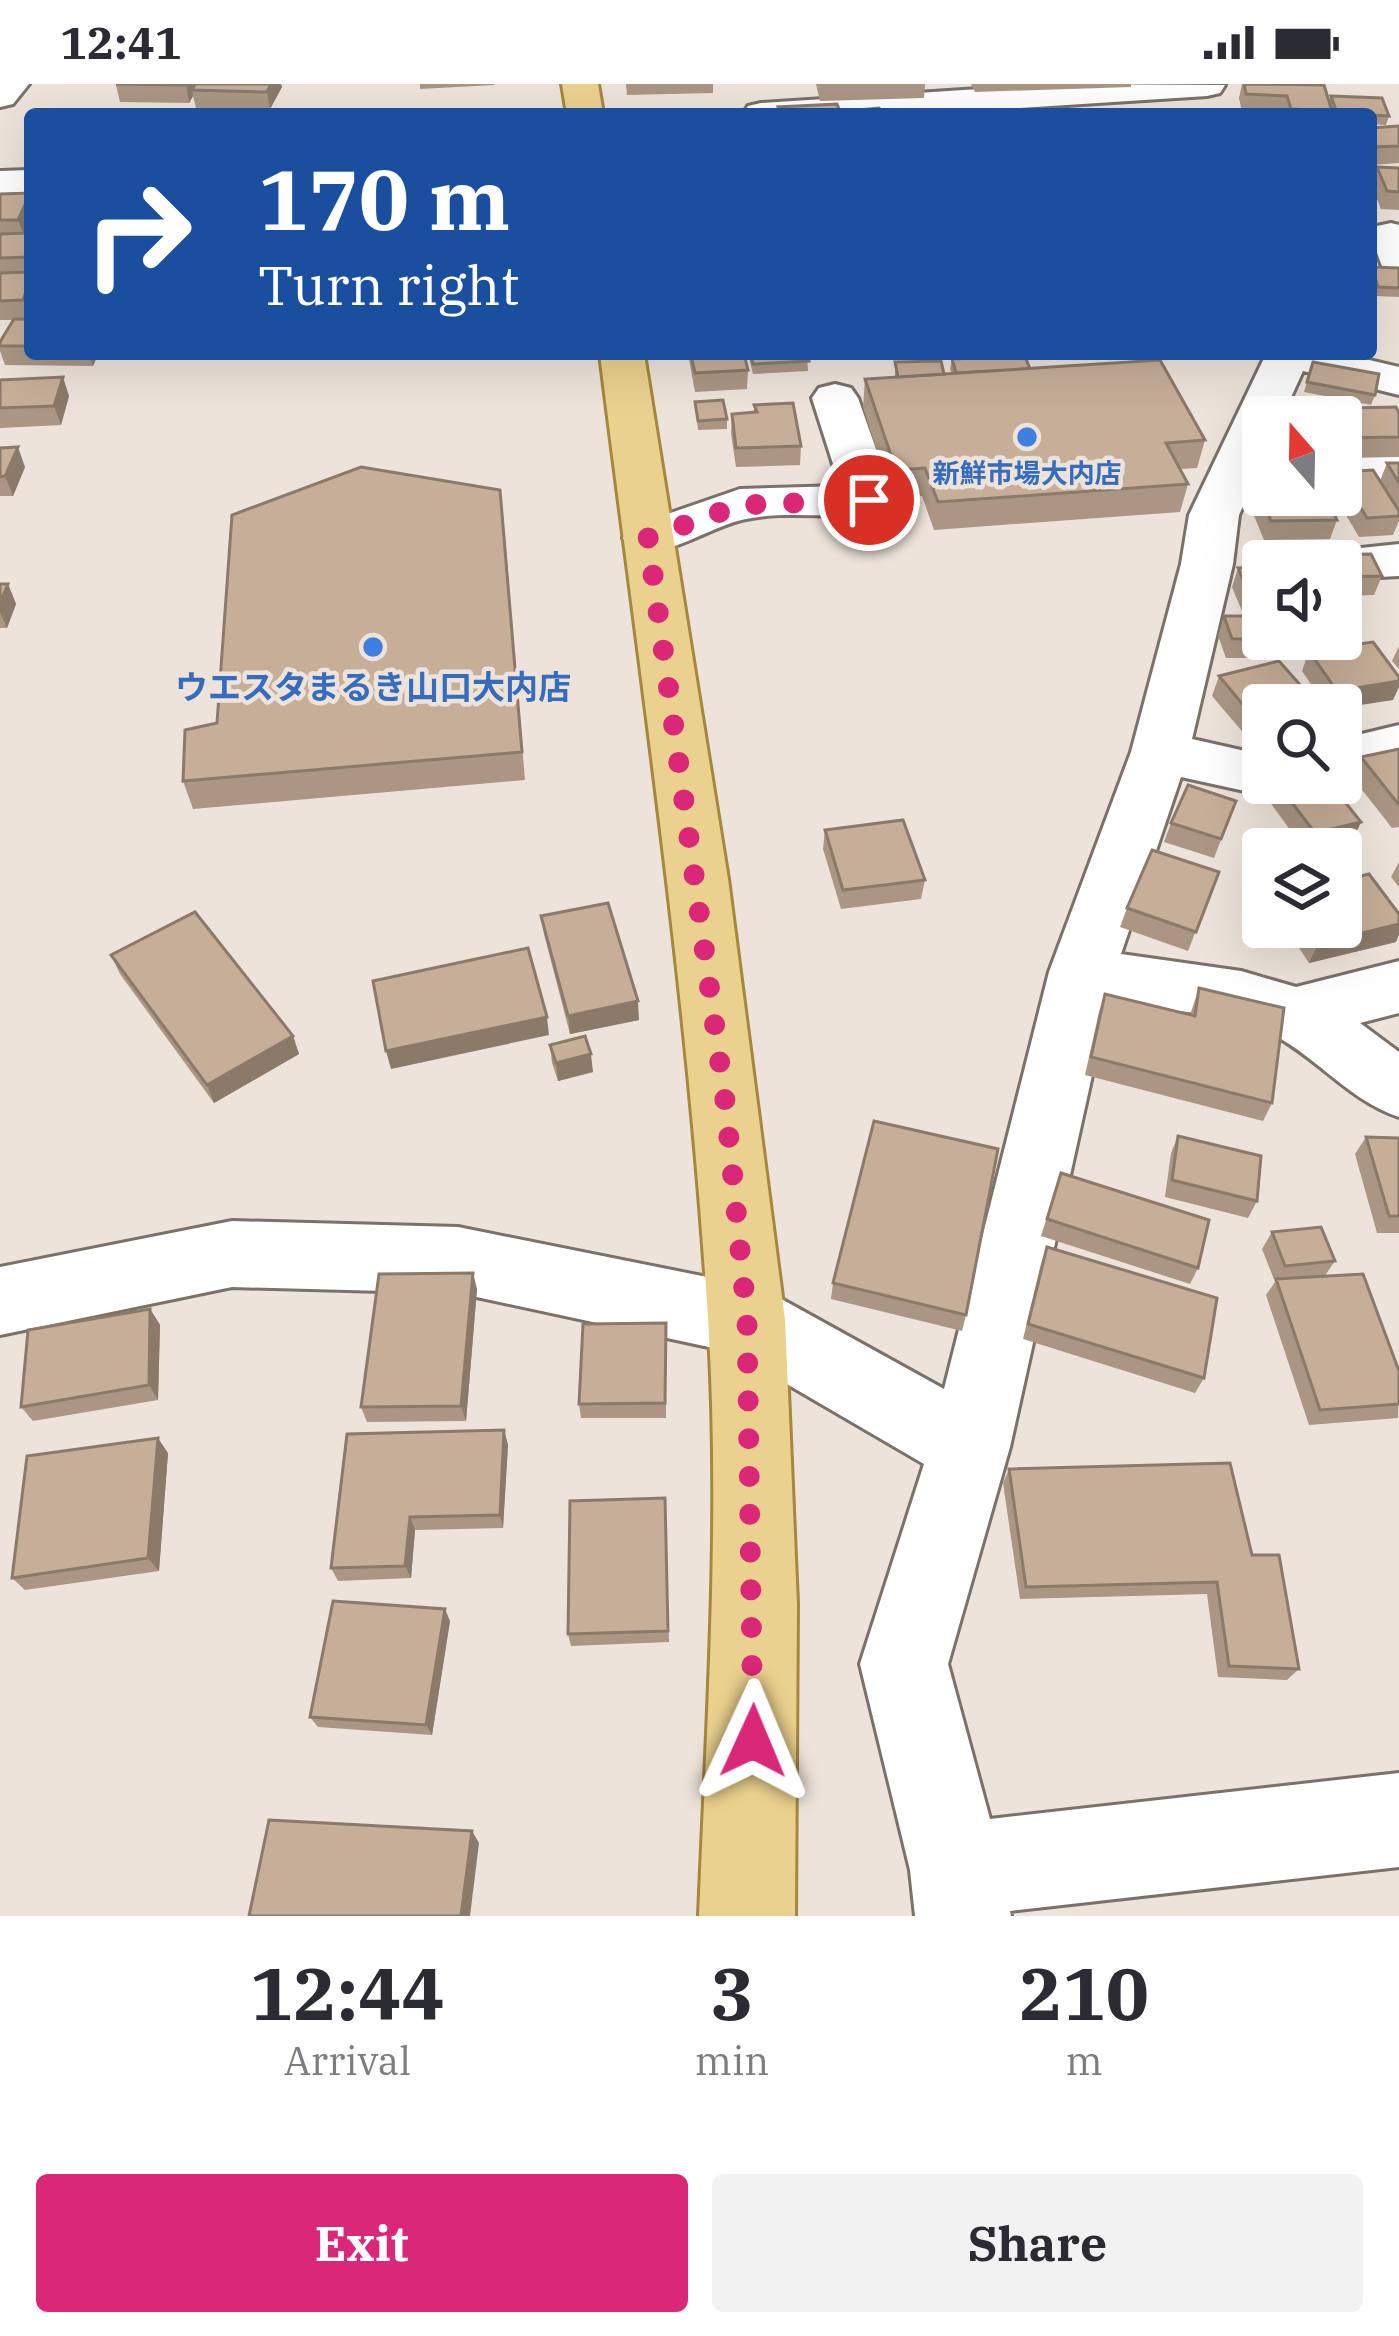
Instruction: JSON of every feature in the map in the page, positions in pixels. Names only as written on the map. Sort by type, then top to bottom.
[{"type":"main road","points":[[623,360],[726,1108],[747,1320],[754,1604],[747,1916]]},
{"type":"street","points":[[0,96],[11,84]]},
{"type":"street","points":[[852,108],[1206,85]]},
{"type":"street","points":[[1271,396],[1286,360]]},
{"type":"street","points":[[1313,360],[1399,381]]},
{"type":"street","points":[[648,538],[740,505],[869,500],[836,398]]},
{"type":"street","points":[[1362,471],[1399,470]]},
{"type":"street","points":[[1242,478],[1214,514],[1207,564],[1160,752],[1082,972],[970,1447],[904,1664],[960,1893],[1399,1820]]},
{"type":"street","points":[[1362,562],[1399,560]]},
{"type":"street","points":[[1207,564],[1242,566]]},
{"type":"street","points":[[1362,754],[1399,746]]},
{"type":"street","points":[[1160,752],[1242,770]]},
{"type":"street","points":[[1082,972],[1125,984],[1234,995],[1295,1014],[1399,1089]]},
{"type":"street","points":[[1295,1014],[1399,987]]},
{"type":"street","points":[[0,1301],[232,1254],[458,1260],[747,1320],[970,1447]]},
{"type":"building","points":[[195,84],[271,84],[267,92],[192,90]]},
{"type":"building","points":[[1244,84],[1324,85],[1331,108],[1291,108],[1287,96],[1246,94]]},
{"type":"building","points":[[1331,96],[1382,98],[1389,116],[1377,115],[1377,108],[1335,108]]},
{"type":"building","points":[[837,104],[839,108],[778,108]]},
{"type":"building","points":[[1399,126],[1399,146],[1377,147],[1377,128]]},
{"type":"building","points":[[1377,167],[1399,168],[1399,192],[1387,191]]},
{"type":"building","points":[[24,193],[18,220],[0,220],[0,194]]},
{"type":"building","points":[[24,233],[24,257],[0,258],[0,234]]},
{"type":"building","points":[[1377,267],[1399,268],[1399,288],[1378,287]]},
{"type":"building","points":[[24,272],[23,300],[0,301],[0,273]]},
{"type":"building","points":[[14,319],[24,319],[24,346],[0,346]]},
{"type":"building","points":[[692,360],[746,360],[748,370],[695,373]]},
{"type":"building","points":[[752,360],[809,361],[753,364]]},
{"type":"building","points":[[952,360],[1027,360],[1030,369],[956,373]]},
{"type":"building","name":"新鮮市場大内店","points":[[1160,360],[1205,440],[1166,443],[1188,484],[938,502],[925,468],[896,470],[865,379]]},
{"type":"building","points":[[941,361],[944,374],[898,377],[895,362]]},
{"type":"building","points":[[1313,362],[1379,374],[1375,395],[1307,382]]},
{"type":"building","points":[[63,377],[54,406],[0,408],[0,380]]},
{"type":"building","points":[[723,400],[727,419],[698,421],[695,402]]},
{"type":"building","points":[[793,403],[801,446],[736,448],[732,414],[757,412],[754,405]]},
{"type":"building","points":[[1396,407],[1399,437],[1362,438],[1362,408]]},
{"type":"building","points":[[18,447],[5,476],[0,477],[0,448]]},
{"type":"building","points":[[1387,463],[1399,463],[1399,483]]},
{"type":"building","name":"ウエスタまるき山口大内店","points":[[361,467],[500,490],[522,752],[183,781],[185,730],[217,723],[232,515]]},
{"type":"building","points":[[1373,470],[1399,516],[1367,518],[1362,510],[1362,471]]},
{"type":"building","points":[[1269,516],[1335,516],[1337,520],[1271,521]]},
{"type":"building","points":[[1362,554],[1371,554],[1382,576],[1362,576]]},
{"type":"building","points":[[1224,616],[1242,616],[1242,639],[1232,639]]},
{"type":"building","points":[[1373,642],[1399,681],[1362,687],[1332,684],[1315,660],[1362,660],[1362,644]]},
{"type":"building","points":[[1279,661],[1299,684],[1242,684],[1242,704],[1219,676]]},
{"type":"building","points":[[1399,749],[1399,805],[1362,758]]},
{"type":"building","points":[[1188,785],[1236,801],[1221,839],[1171,823]]},
{"type":"building","points":[[1293,804],[1347,804],[1361,822],[1336,828],[1311,828]]},
{"type":"building","points":[[903,820],[925,880],[843,890],[825,830]]},
{"type":"building","points":[[1152,850],[1219,872],[1196,932],[1127,908]]},
{"type":"building","points":[[1369,874],[1399,914],[1399,924],[1362,933],[1362,876]]},
{"type":"building","points":[[608,903],[638,1001],[568,1016],[541,916]]},
{"type":"building","points":[[195,912],[293,1036],[207,1085],[111,955]]},
{"type":"building","points":[[528,948],[547,1017],[386,1051],[373,981]]},
{"type":"building","points":[[1199,988],[1284,1008],[1272,1103],[1091,1057],[1105,994],[1195,1016]]},
{"type":"building","points":[[585,1036],[591,1054],[556,1063],[550,1045]]},
{"type":"building","points":[[874,1121],[998,1149],[966,1315],[833,1283]]},
{"type":"building","points":[[1178,1136],[1261,1156],[1257,1201],[1172,1180]]},
{"type":"building","points":[[1366,1137],[1399,1138],[1399,1216],[1389,1216]]},
{"type":"building","points":[[1061,1173],[1209,1220],[1198,1268],[1047,1219]]},
{"type":"building","points":[[1321,1227],[1335,1261],[1285,1266],[1272,1232]]},
{"type":"building","points":[[1047,1247],[1217,1298],[1204,1378],[1028,1324]]},
{"type":"building","points":[[473,1273],[461,1406],[361,1407],[379,1274]]},
{"type":"building","points":[[1363,1274],[1399,1371],[1399,1404],[1320,1410],[1276,1279]]},
{"type":"building","points":[[150,1309],[149,1385],[21,1407],[28,1330]]},
{"type":"building","points":[[666,1323],[665,1403],[579,1404],[583,1324]]},
{"type":"building","points":[[504,1430],[500,1515],[410,1517],[405,1566],[331,1568],[347,1434]]},
{"type":"building","points":[[158,1438],[148,1558],[12,1578],[27,1456]]},
{"type":"building","points":[[1230,1463],[1252,1555],[1279,1555],[1299,1669],[1229,1666],[1217,1582],[1026,1587],[1009,1469]]},
{"type":"building","points":[[665,1498],[668,1631],[568,1634],[570,1501]]},
{"type":"building","points":[[333,1601],[445,1609],[426,1725],[310,1717]]},
{"type":"building","points":[[269,1820],[472,1831],[461,1916],[249,1916]]},
{"type":"place","name":"新鮮市場大内店","points":[[1027,437]]},
{"type":"place","name":"ウエスタまるき山口大内店","points":[[373,647]]},
{"type":"route","points":[[753,1741],[747,1320],[726,1108],[648,538],[740,505],[869,500]]}]
